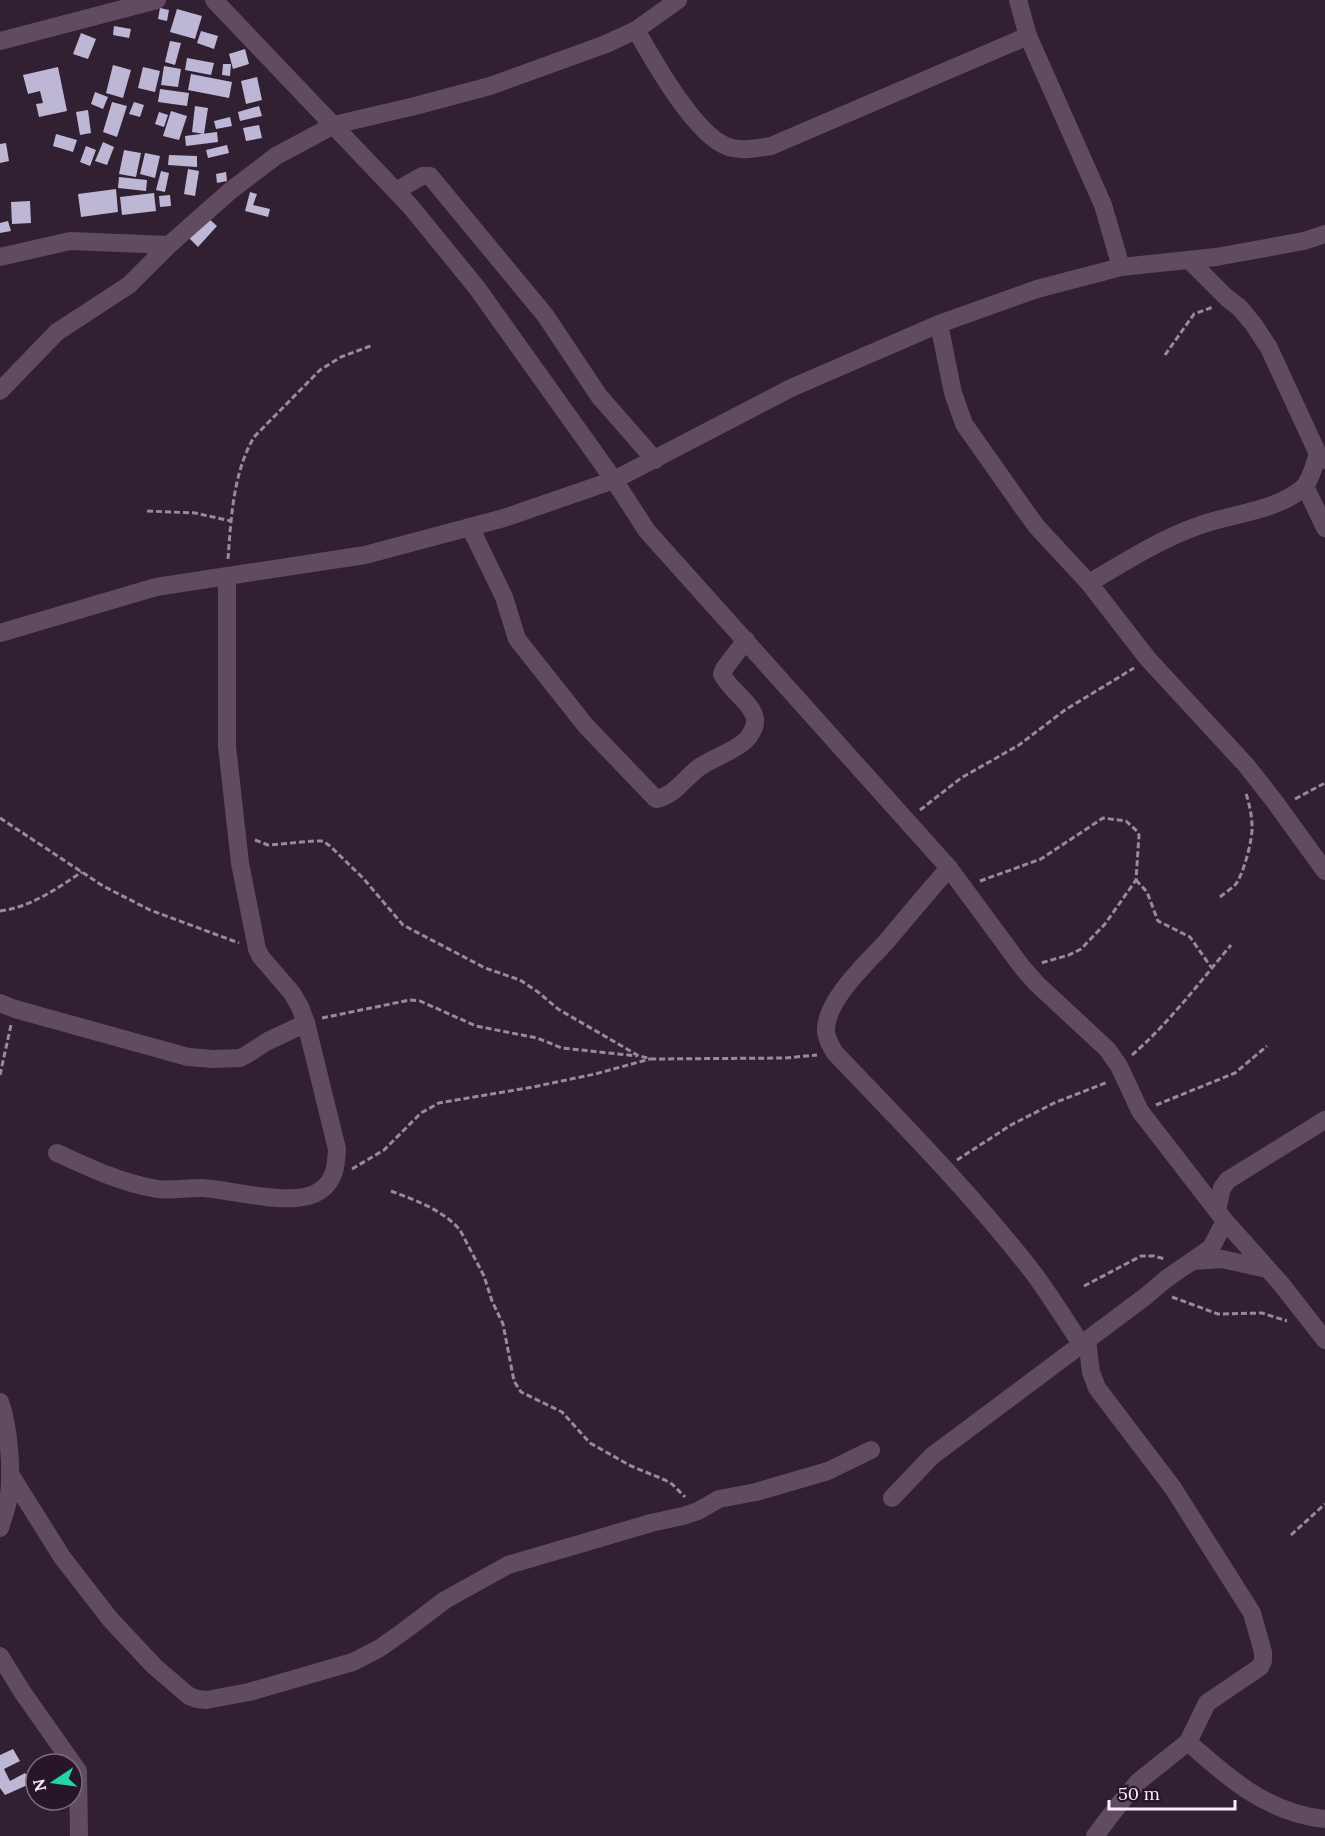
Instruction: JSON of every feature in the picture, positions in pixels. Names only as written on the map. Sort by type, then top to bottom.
[{"type":"street","points":[[0,41],[157,0]]},
{"type":"street","points":[[214,0],[411,207],[477,288],[614,480],[647,531],[949,868],[1037,984],[1107,1049],[1119,1066],[1140,1111],[1221,1215],[1268,1269],[1321,1336]]},
{"type":"street","points":[[0,392],[57,332],[129,285],[168,245],[266,163],[334,125],[490,86],[606,44],[636,30],[678,0]]},
{"type":"street","points":[[1018,0],[1028,36],[1103,206],[1121,267]]},
{"type":"street","points":[[636,30],[663,77],[695,120],[718,142],[727,147],[747,149],[771,146],[1028,36]]},
{"type":"street","points":[[396,191],[422,176],[430,176],[545,315],[599,396],[655,460]]},
{"type":"street","points":[[0,633],[156,587],[365,555],[504,518],[614,480],[790,388],[939,324],[1036,289],[1121,267],[1216,257],[1293,243],[1325,234]]},
{"type":"street","points":[[0,256],[70,241],[168,245]]},
{"type":"street","points":[[1089,583],[1169,537],[1198,525],[1287,499],[1305,486],[1321,457],[1269,348],[1247,316],[1189,260]]},
{"type":"street","points":[[939,324],[953,393],[964,424],[1037,527],[1089,583],[1148,659],[1246,765],[1325,871]]},
{"type":"street","points":[[1305,486],[1325,528]]},
{"type":"street","points":[[471,527],[504,597],[517,639],[586,726],[656,799],[669,795],[699,767],[745,741],[755,727],[755,717],[750,708],[725,681],[722,674],[746,640]]},
{"type":"street","points":[[57,1153],[104,1174],[154,1189],[201,1188],[278,1198],[310,1196],[321,1190],[331,1180],[336,1169],[337,1149],[306,1023],[292,993],[261,957],[240,863],[227,746],[227,576]]},
{"type":"street","points":[[949,868],[850,980],[831,1010],[826,1032],[835,1053],[945,1168],[1036,1277],[1084,1342],[1097,1389],[1173,1488],[1252,1613],[1263,1652],[1260,1667],[1207,1703],[1188,1742],[1140,1781],[1095,1836]]},
{"type":"street","points":[[7,1006],[188,1057],[213,1059],[233,1059],[246,1055],[268,1041],[306,1023]]},
{"type":"street","points":[[892,1498],[932,1456],[1211,1248],[1221,1215],[1222,1188],[1228,1180],[1325,1120]]},
{"type":"street","points":[[1188,1263],[1222,1259],[1268,1269]]},
{"type":"street","points":[[0,1402],[4,1413],[10,1474],[8,1499],[0,1528]]},
{"type":"street","points":[[10,1474],[62,1557],[110,1619],[154,1666],[189,1696],[206,1700],[249,1692],[353,1662],[380,1648],[445,1600],[508,1565],[651,1523],[675,1519],[724,1498],[756,1492],[828,1471],[871,1450]]},
{"type":"street","points":[[0,1656],[78,1772],[79,1836]]},
{"type":"street","points":[[1188,1742],[1229,1778],[1259,1797],[1290,1813],[1325,1819]]},
{"type":"path","points":[[1165,355],[1194,314],[1215,306],[1227,298]]},
{"type":"path","points":[[227,576],[231,521],[239,473],[254,437],[320,370],[341,357],[373,345]]},
{"type":"path","points":[[147,511],[195,513],[231,521]]},
{"type":"path","points":[[907,820],[961,778],[1019,745],[1065,710],[1148,659]]},
{"type":"path","points":[[1220,897],[1239,879],[1252,833],[1246,791],[1246,765]]},
{"type":"path","points":[[1275,801],[1291,801],[1325,783]]},
{"type":"path","points":[[0,818],[103,886],[150,910],[227,940],[258,949]]},
{"type":"path","points":[[964,887],[1041,859],[1105,818],[1126,821],[1137,831],[1139,835],[1136,880],[1111,916],[1081,949],[1056,960],[1022,967]]},
{"type":"path","points":[[236,828],[254,840],[268,845],[323,841],[363,878],[403,925],[485,968],[520,980],[558,1009],[639,1056]]},
{"type":"path","points":[[0,911],[16,909],[46,896],[82,873]]},
{"type":"path","points":[[1136,880],[1147,892],[1158,921],[1190,937],[1211,968]]},
{"type":"path","points":[[945,1168],[1011,1125],[1054,1103],[1107,1083],[1113,1078],[1119,1066],[1151,1037],[1185,1000],[1231,945]]},
{"type":"path","points":[[306,1023],[335,1014],[410,1000],[420,1001],[476,1026],[537,1038],[562,1048],[651,1059],[784,1058],[835,1053]]},
{"type":"path","points":[[0,1075],[7,1006]]},
{"type":"path","points":[[1140,1111],[1235,1073],[1266,1046]]},
{"type":"path","points":[[349,1171],[384,1150],[421,1113],[439,1103],[564,1080],[651,1059]]},
{"type":"path","points":[[391,1191],[423,1202],[460,1230],[484,1276],[503,1324],[514,1382],[521,1392],[562,1412],[594,1446],[631,1466],[665,1480],[685,1498],[705,1507]]},
{"type":"path","points":[[1084,1286],[1141,1256],[1154,1256],[1188,1263]]},
{"type":"path","points":[[1154,1290],[1218,1314],[1262,1313],[1321,1336]]},
{"type":"path","points":[[1291,1535],[1325,1504]]},
{"type":"building","points":[[160,8],[169,10],[167,21],[158,19]]},
{"type":"building","points":[[177,9],[202,16],[195,39],[170,32]]},
{"type":"building","points":[[114,26],[131,29],[129,38],[113,35]]},
{"type":"building","points":[[201,31],[218,36],[214,49],[197,43]]},
{"type":"building","points":[[81,33],[96,39],[88,59],[73,54]]},
{"type":"building","points":[[170,41],[181,43],[175,65],[165,62]]},
{"type":"building","points":[[245,49],[249,64],[233,69],[229,54]]},
{"type":"building","points":[[187,58],[214,63],[211,75],[185,70]]},
{"type":"building","points":[[223,64],[231,64],[230,76],[222,75]]},
{"type":"building","points":[[113,65],[131,70],[123,98],[106,93]]},
{"type":"building","points":[[164,66],[181,69],[178,87],[161,85]]},
{"type":"building","points":[[58,67],[67,111],[39,117],[36,104],[43,103],[40,91],[28,94],[23,75]]},
{"type":"building","points":[[143,67],[160,71],[155,92],[138,88]]},
{"type":"building","points":[[191,74],[232,82],[229,98],[188,90]]},
{"type":"building","points":[[257,77],[262,100],[246,104],[241,81]]},
{"type":"building","points":[[160,89],[189,93],[187,106],[158,102]]},
{"type":"building","points":[[95,92],[108,97],[103,109],[91,104]]},
{"type":"building","points":[[112,102],[127,106],[117,137],[103,132]]},
{"type":"building","points":[[134,102],[144,105],[140,117],[129,114]]},
{"type":"building","points":[[195,106],[208,108],[204,134],[192,132]]},
{"type":"building","points":[[259,106],[262,116],[240,121],[238,112]]},
{"type":"building","points":[[88,110],[91,133],[80,135],[76,112]]},
{"type":"building","points":[[171,111],[187,116],[179,140],[163,136]]},
{"type":"building","points":[[159,112],[168,115],[164,127],[155,124]]},
{"type":"building","points":[[230,117],[232,126],[216,129],[214,121]]},
{"type":"building","points":[[259,125],[262,138],[246,141],[243,128]]},
{"type":"building","points":[[217,132],[218,142],[186,146],[185,136]]},
{"type":"building","points":[[56,134],[77,140],[73,152],[53,146]]},
{"type":"building","points":[[103,142],[114,147],[107,165],[95,161]]},
{"type":"building","points":[[6,143],[9,161],[0,163],[0,144]]},
{"type":"building","points":[[227,145],[229,153],[208,158],[206,150]]},
{"type":"building","points":[[86,146],[96,150],[90,166],[80,162]]},
{"type":"building","points":[[124,150],[141,153],[136,177],[119,174]]},
{"type":"building","points":[[145,153],[160,156],[155,178],[140,174]]},
{"type":"building","points":[[169,155],[197,156],[197,167],[168,165]]},
{"type":"building","points":[[188,169],[199,171],[195,196],[184,194]]},
{"type":"building","points":[[161,171],[169,173],[165,192],[156,190]]},
{"type":"building","points":[[226,172],[227,181],[217,183],[216,174]]},
{"type":"building","points":[[119,177],[147,180],[146,191],[118,188]]},
{"type":"building","points":[[116,189],[118,212],[81,217],[78,194]]},
{"type":"building","points":[[250,192],[257,194],[253,205],[270,209],[268,217],[245,211]]},
{"type":"building","points":[[154,193],[156,211],[122,215],[120,197]]},
{"type":"building","points":[[170,195],[171,206],[160,207],[159,196]]},
{"type":"building","points":[[30,201],[31,223],[12,224],[11,202]]},
{"type":"building","points":[[208,218],[217,226],[198,247],[189,238]]},
{"type":"building","points":[[8,221],[11,231],[0,233],[0,223]]},
{"type":"building","points":[[13,1749],[20,1761],[4,1769],[10,1781],[24,1774],[24,1787],[5,1795],[0,1788],[0,1755]]}]
